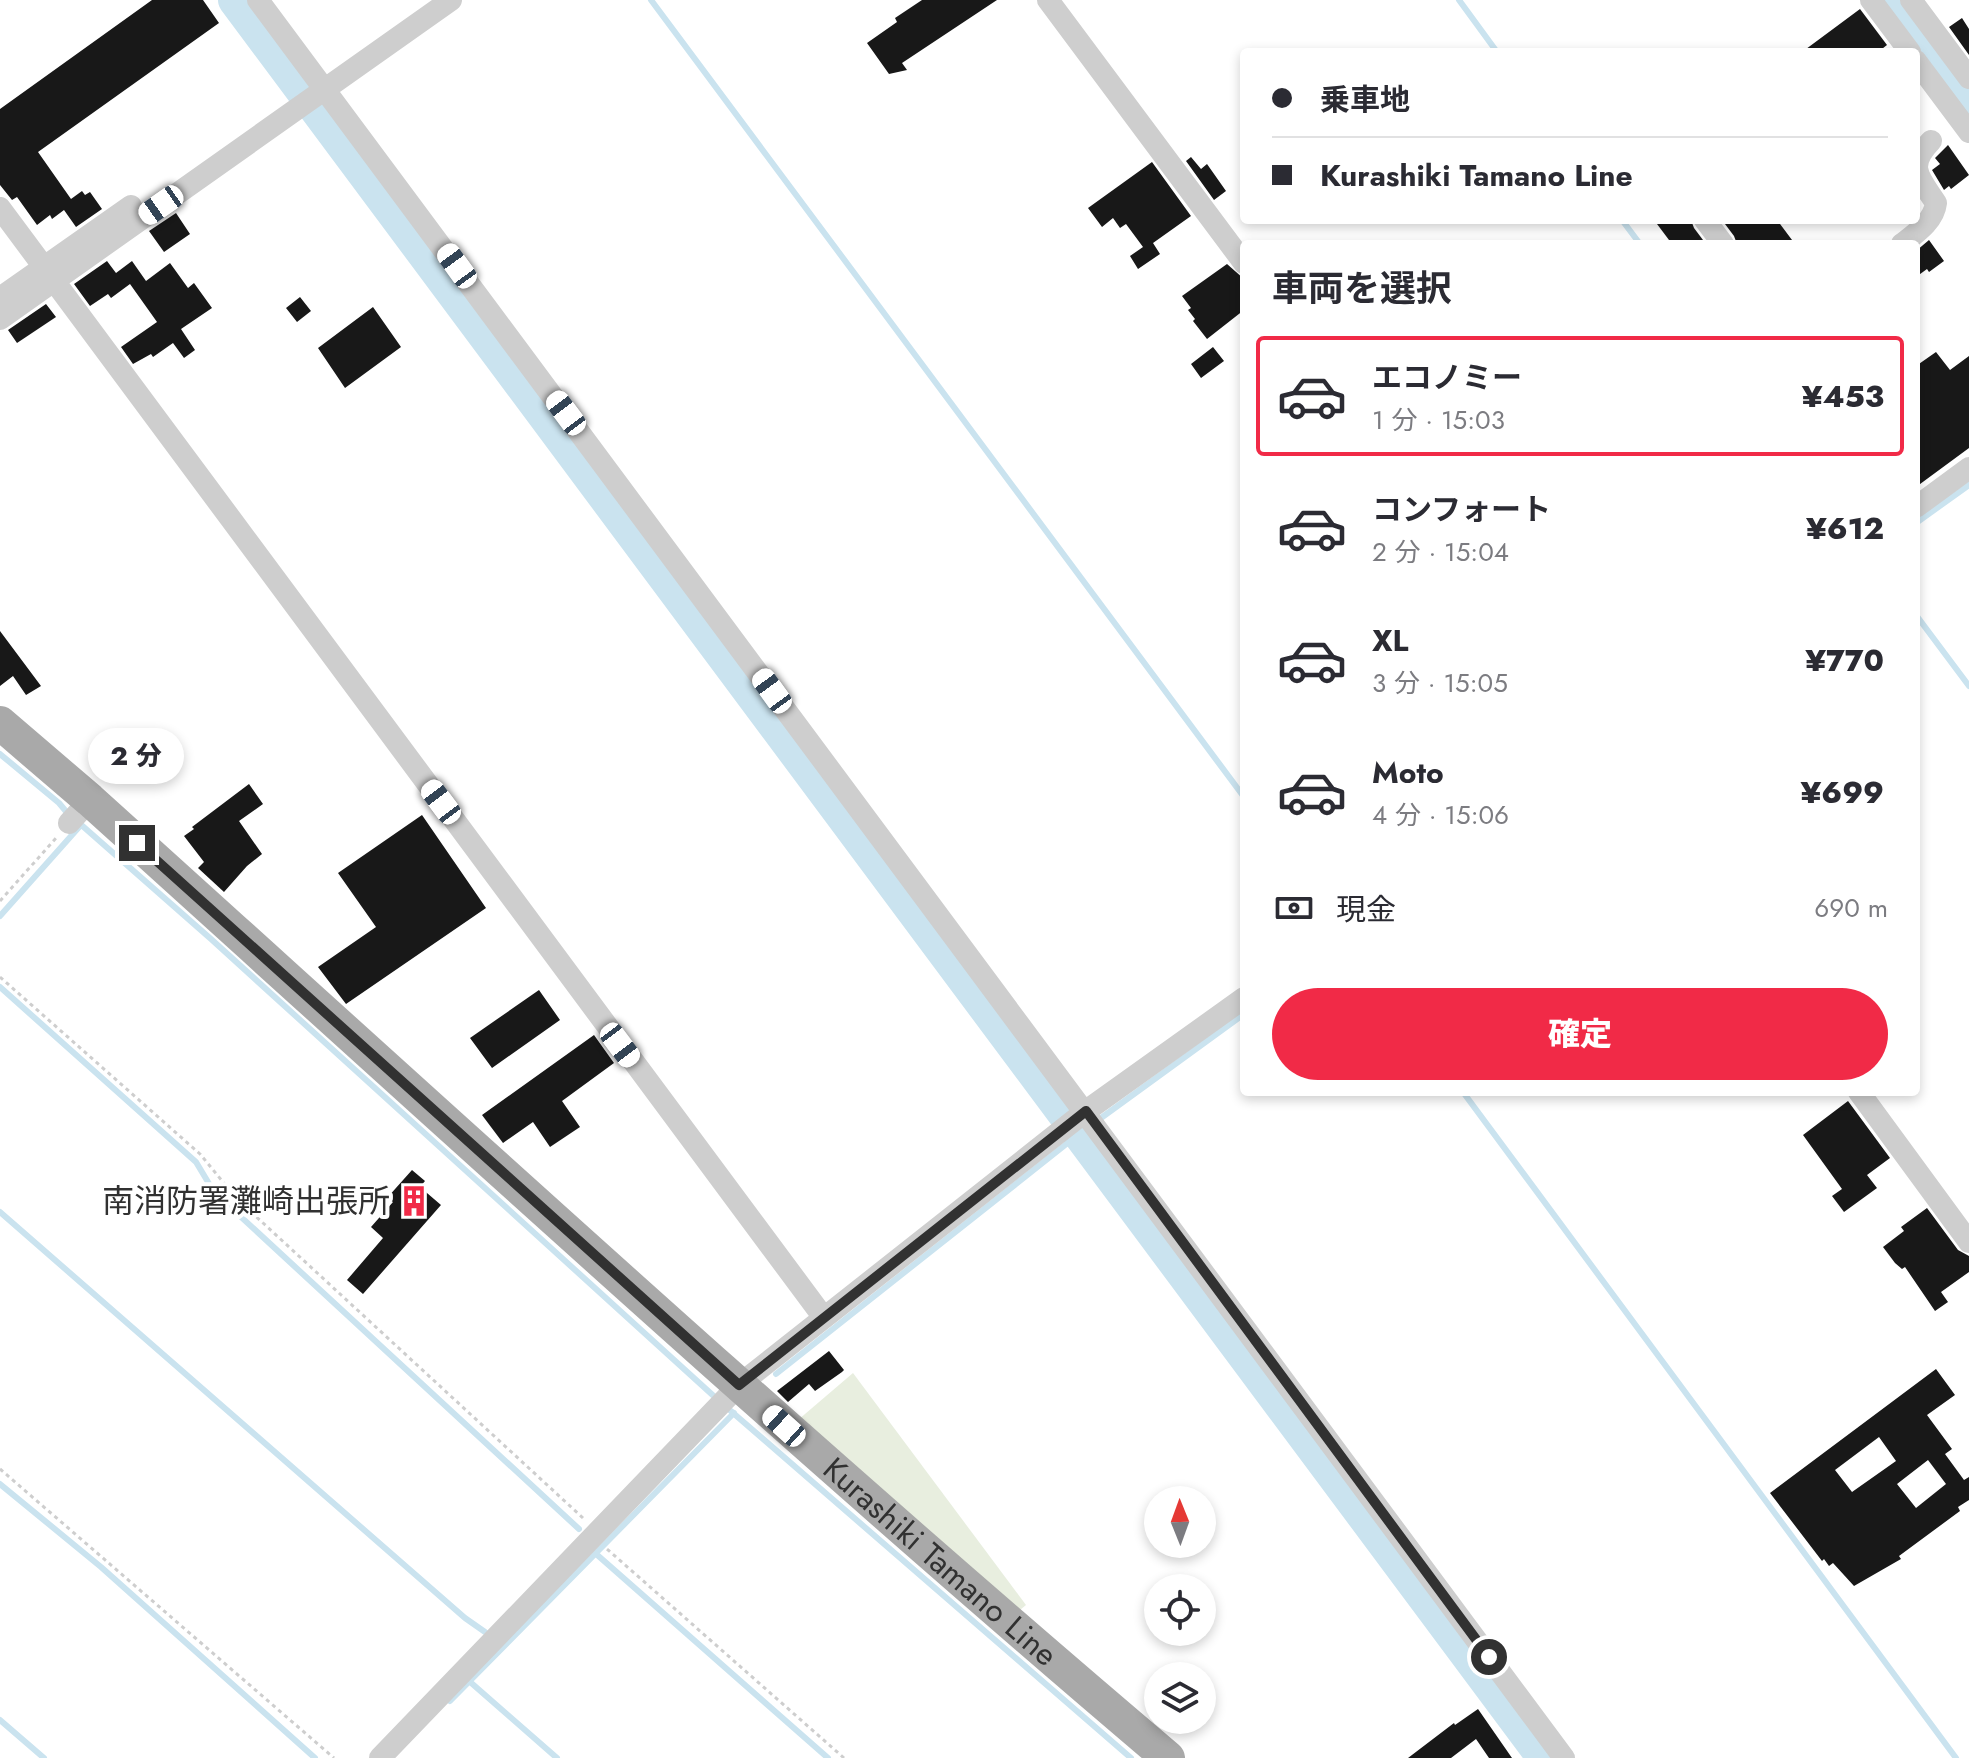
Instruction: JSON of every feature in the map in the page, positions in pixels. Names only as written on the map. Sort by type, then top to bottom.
[{"type":"main road","name":"Kurashiki Tamano Line","points":[[0,723],[79,812],[727,1397],[966,1587],[1168,1758]]},
{"type":"street","points":[[258,0],[315,96],[1088,1118],[1564,1758]]},
{"type":"street","points":[[0,319],[49,273],[315,96],[451,0]]},
{"type":"street","points":[[1048,0],[1240,258]]},
{"type":"street","points":[[1871,0],[1907,48]]},
{"type":"street","points":[[1911,0],[1969,78]]},
{"type":"street","points":[[1920,66],[1964,126],[1923,141]]},
{"type":"street","points":[[1907,240],[1918,232],[1935,210],[1936,203],[1920,180]]},
{"type":"street","points":[[110,230],[131,206]]},
{"type":"street","points":[[0,208],[824,1318]]},
{"type":"street","points":[[0,298],[49,273]]},
{"type":"street","points":[[1920,504],[1969,468]]},
{"type":"street","points":[[380,1758],[602,1540],[727,1397],[1061,1131],[1088,1118],[1240,1001]]},
{"type":"street","points":[[1862,1096],[1969,1242]]},
{"type":"path","points":[[0,901],[79,812]]},
{"type":"path","points":[[0,977],[200,1154],[237,1199],[602,1540],[844,1758]]},
{"type":"path","points":[[0,1469],[334,1758]]},
{"type":"green space","points":[[853,1373],[1026,1605],[1020,1610],[798,1420]]},
{"type":"building","points":[[152,0],[203,0],[219,23],[38,152],[71,199],[82,191],[85,195],[90,192],[102,209],[76,227],[64,210],[52,219],[50,215],[37,225],[17,197],[12,200],[0,185],[0,109]]},
{"type":"building","points":[[922,0],[997,0],[902,63],[907,70],[889,74],[867,43],[897,22],[895,18]]},
{"type":"building","points":[[1860,9],[1887,45],[1883,48],[1807,48]]},
{"type":"building","points":[[1962,18],[1969,29],[1969,55],[1949,27]]},
{"type":"building","points":[[1948,145],[1969,175],[1951,189],[1949,186],[1944,190],[1932,170],[1940,164],[1935,158]]},
{"type":"building","points":[[1191,157],[1201,169],[1207,164],[1226,191],[1214,200],[1186,161]]},
{"type":"building","points":[[1152,162],[1191,216],[1153,243],[1160,254],[1138,269],[1130,256],[1143,247],[1126,224],[1120,228],[1113,218],[1102,227],[1088,208]]},
{"type":"building","points":[[176,213],[190,234],[164,252],[149,231]]},
{"type":"building","points":[[1657,224],[1692,224],[1703,240],[1669,240]]},
{"type":"building","points":[[1725,224],[1780,224],[1792,240],[1736,240]]},
{"type":"building","points":[[1929,240],[1944,261],[1929,272],[1927,269],[1920,274],[1920,248]]},
{"type":"building","points":[[107,261],[116,273],[132,261],[146,281],[170,263],[188,288],[194,283],[212,308],[181,329],[195,350],[184,358],[173,343],[153,357],[151,354],[133,364],[121,347],[157,322],[130,284],[111,298],[108,294],[90,306],[74,284]]},
{"type":"building","points":[[1227,264],[1240,275],[1240,313],[1207,339],[1193,321],[1195,319],[1188,310],[1191,308],[1182,296]]},
{"type":"building","points":[[300,297],[311,311],[297,322],[286,308]]},
{"type":"building","points":[[46,304],[56,317],[17,343],[8,330]]},
{"type":"building","points":[[373,307],[401,347],[345,388],[318,348]]},
{"type":"building","points":[[1213,347],[1224,361],[1201,378],[1191,364]]},
{"type":"building","points":[[1936,352],[1950,370],[1969,356],[1969,448],[1920,484],[1920,363]]},
{"type":"building","points":[[0,631],[41,686],[26,695],[13,676],[0,686]]},
{"type":"building","points":[[249,784],[263,804],[239,821],[262,854],[224,892],[198,868],[204,862],[184,836]]},
{"type":"building","points":[[422,815],[486,908],[346,1004],[318,967],[376,927],[338,873]]},
{"type":"building","points":[[539,990],[560,1020],[492,1068],[470,1038]]},
{"type":"building","points":[[594,1035],[614,1063],[562,1101],[580,1127],[550,1147],[533,1122],[503,1143],[482,1115]]},
{"type":"building","points":[[1848,1101],[1890,1158],[1867,1175],[1877,1188],[1844,1212],[1832,1196],[1842,1189],[1803,1135]]},
{"type":"building","points":[[412,1170],[425,1181],[420,1187],[441,1205],[363,1294],[347,1280],[383,1238],[371,1227],[393,1202],[387,1198]]},
{"type":"building","points":[[1927,1208],[1958,1250],[1969,1256],[1969,1272],[1941,1292],[1948,1302],[1935,1311],[1905,1267],[1902,1269],[1895,1263],[1883,1247],[1904,1231],[1901,1227]]},
{"type":"building","points":[[829,1351],[844,1370],[842,1372],[815,1391],[809,1384],[788,1402],[777,1391]]},
{"type":"building","points":[[1936,1369],[1955,1395],[1927,1415],[1952,1449],[1945,1454],[1964,1480],[1969,1477],[1969,1500],[1958,1507],[1960,1511],[1899,1556],[1901,1559],[1854,1586],[1833,1563],[1829,1566],[1824,1559],[1822,1561],[1770,1493]],"holes":[[[1879,1437],[1896,1461],[1852,1492],[1835,1470]],[[1928,1460],[1946,1484],[1916,1508],[1897,1484]]]},
{"type":"building","points":[[1478,1709],[1512,1758],[1489,1758],[1476,1739],[1451,1758],[1408,1758],[1454,1723]]},
{"type":"waterway","points":[[235,0],[1544,1758]]},
{"type":"waterway","points":[[651,0],[1240,792]]},
{"type":"waterway","points":[[1459,0],[1494,48]]},
{"type":"waterway","points":[[1891,0],[1969,106]]},
{"type":"waterway","points":[[1625,224],[1637,240]]},
{"type":"waterway","points":[[1920,520],[1969,485]]},
{"type":"waterway","points":[[1920,620],[1969,686]]},
{"type":"waterway","points":[[0,754],[69,815]]},
{"type":"waterway","points":[[78,822],[717,1399]]},
{"type":"waterway","points":[[0,916],[80,826]]},
{"type":"waterway","points":[[0,987],[196,1162],[214,1192],[579,1529]]},
{"type":"waterway","points":[[776,1374],[1079,1134],[1240,1017]]},
{"type":"waterway","points":[[1466,1096],[1956,1758]]},
{"type":"waterway","points":[[0,1212],[465,1618],[485,1632]]},
{"type":"waterway","points":[[725,1406],[1131,1758]]},
{"type":"waterway","points":[[450,1701],[734,1413]]},
{"type":"waterway","points":[[0,1484],[101,1567],[315,1758]]},
{"type":"waterway","points":[[595,1553],[828,1758]]},
{"type":"waterway","points":[[469,1681],[557,1758]]},
{"type":"waterway","points":[[0,1720],[44,1758]]},
{"type":"place","name":"南消防署灘崎出張所","points":[[414,1201]]},
{"type":"route","points":[[137,843],[739,1385],[1086,1111],[1489,1657]]}]
